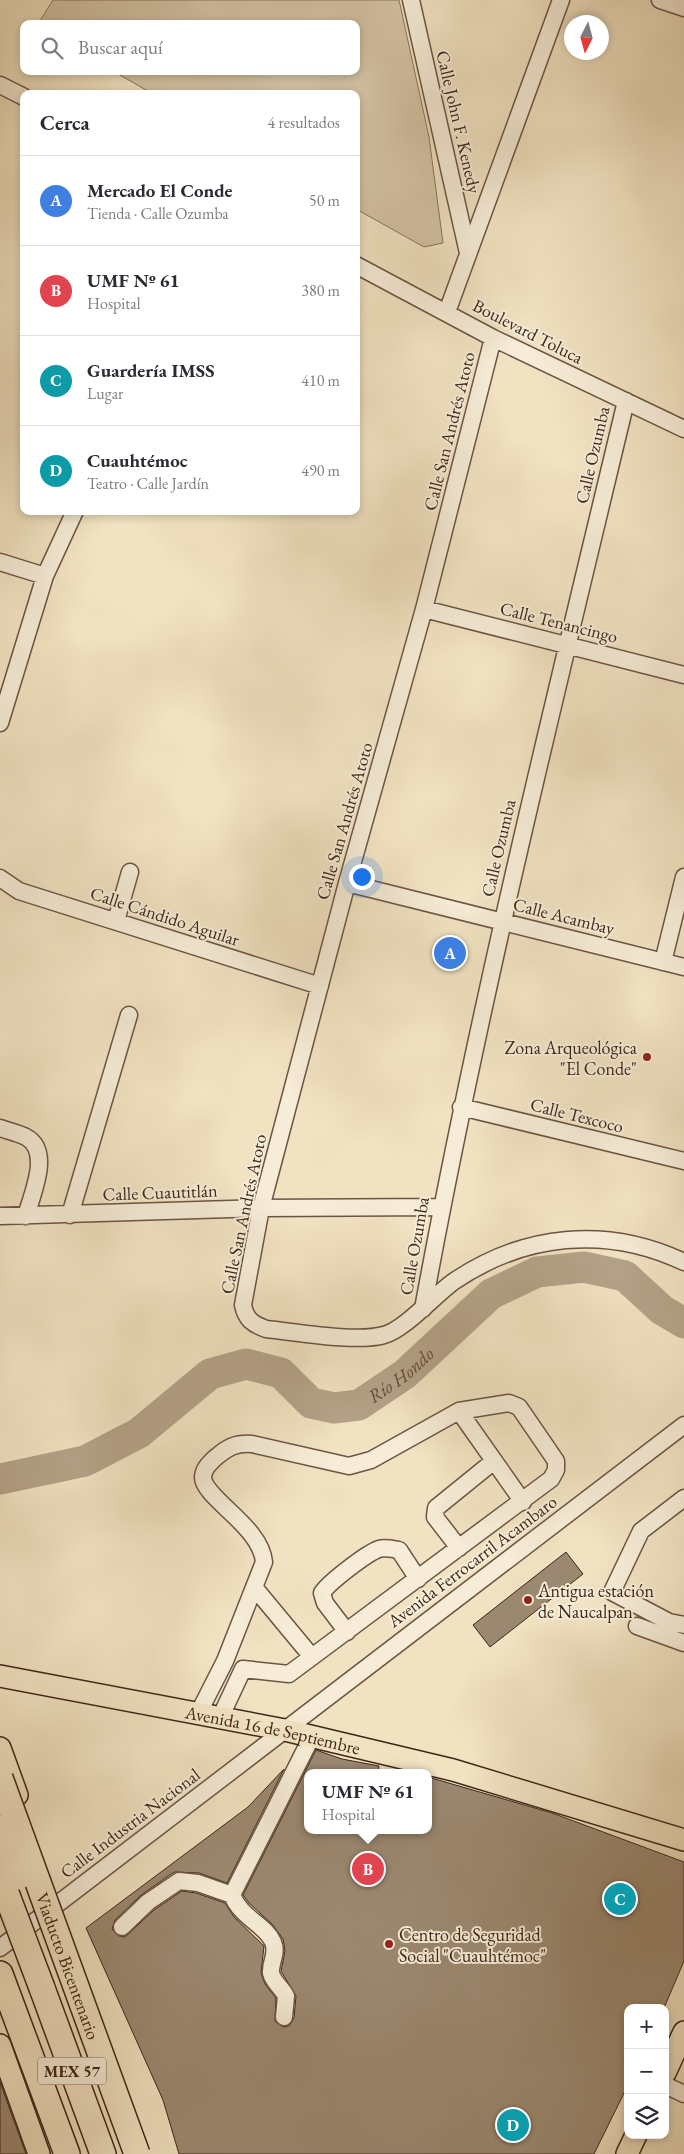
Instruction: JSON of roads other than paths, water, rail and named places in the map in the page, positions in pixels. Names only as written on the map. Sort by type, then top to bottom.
[{"type":"highway","name":"Viaducto Bicentenario","points":[[0,1778],[137,2154]]},
{"type":"highway","points":[[0,1828],[120,2154]]},
{"type":"highway","name":"MEX 57","points":[[0,1877],[103,2154]]},
{"type":"highway","name":"MEX 57","points":[[1,1976],[67,2154]]},
{"type":"highway","points":[[0,2012],[53,2154]]},
{"type":"main road","name":"Avenida 16 de Septiembre","points":[[0,1676],[312,1736],[453,1770],[684,1840]]},
{"type":"main road","points":[[0,1748],[36,1844]]},
{"type":"main road","points":[[78,1960],[148,2154]]},
{"type":"main road","points":[[669,2064],[684,2032]]},
{"type":"main road","points":[[0,2045],[39,2154]]},
{"type":"main road","points":[[627,2154],[634,2139]]},
{"type":"street","name":"Calle John F. Kenedy","points":[[411,0],[468,252]]},
{"type":"street","points":[[447,312],[561,0]]},
{"type":"street","points":[[660,0],[684,8]]},
{"type":"street","points":[[0,85],[20,95]]},
{"type":"street","name":"Boulevard Toluca","points":[[360,267],[493,338],[684,429]]},
{"type":"street","name":"Calle San Andrés Atoto","points":[[423,1309],[386,1335],[365,1338],[266,1329],[253,1324],[245,1316],[243,1305],[260,1208],[347,883],[424,609],[493,338]]},
{"type":"street","name":"Calle Ozumba","points":[[423,1309],[461,1107],[502,920],[626,401]]},
{"type":"street","points":[[0,724],[46,576],[73,515]]},
{"type":"street","points":[[0,562],[46,576]]},
{"type":"street","name":"Calle Tenancingo","points":[[424,609],[568,644],[684,675]]},
{"type":"street","points":[[116,921],[130,872]]},
{"type":"street","points":[[663,962],[684,877]]},
{"type":"street","name":"Calle Cándido Aguilar","points":[[0,878],[20,891],[320,986]]},
{"type":"street","name":"Calle Acambay","points":[[347,883],[502,920],[684,967]]},
{"type":"street","points":[[70,1215],[129,1015]]},
{"type":"street","name":"Calle Texcoco","points":[[461,1107],[684,1161]]},
{"type":"street","points":[[0,1128],[27,1137],[36,1146],[40,1158],[26,1216]]},
{"type":"street","name":"Calle Cuautitlán","points":[[0,1216],[260,1208],[442,1207]]},
{"type":"street","points":[[423,1309],[452,1283],[503,1254],[552,1240],[601,1240],[637,1245],[684,1262]]},
{"type":"street","points":[[198,1714],[225,1660],[262,1570],[263,1555],[245,1524],[207,1487],[203,1478],[205,1467],[229,1446],[240,1443],[349,1466],[370,1460],[459,1411],[509,1403],[519,1407],[556,1461],[556,1470],[551,1479],[523,1502],[289,1674],[242,1669],[225,1660]]},
{"type":"street","points":[[459,1411],[523,1502]]},
{"type":"street","name":"Avenida Ferrocarril Acambaro","points":[[284,1730],[684,1424]]},
{"type":"street","points":[[459,1548],[435,1517],[436,1508],[494,1461]]},
{"type":"street","points":[[684,1498],[641,1531],[612,1592],[669,1622],[684,1626]]},
{"type":"street","points":[[347,1632],[325,1603],[322,1593],[328,1584],[379,1549],[390,1548],[399,1550],[418,1579]]},
{"type":"street","points":[[254,1587],[312,1657]]},
{"type":"street","points":[[636,1626],[684,1643]]},
{"type":"street","points":[[220,1718],[242,1669]]},
{"type":"street","name":"Calle Industria Nacional","points":[[0,1948],[284,1730]]},
{"type":"street","points":[[232,1895],[312,1736]]},
{"type":"street","points":[[122,1927],[148,1902],[179,1881],[198,1883],[232,1895],[243,1914],[272,1941],[276,1954],[271,1971],[273,1979],[286,1996],[284,2017]]},
{"type":"street","points":[[669,2088],[684,2094]]},
{"type":"waterway","name":"Río Hondo","points":[[0,1479],[85,1461],[139,1433],[210,1374],[246,1364],[281,1373],[311,1403],[334,1408],[359,1405],[405,1374],[491,1294],[537,1272],[584,1267],[625,1276],[662,1310],[684,1323]]},
{"type":"place","name":"Mercado El Conde","points":[[450,953]]},
{"type":"place","name":"Zona Arqueológica \"El Conde\"","points":[[647,1057]]},
{"type":"place","name":"Antigua estación de Naucalpan","points":[[528,1600]]},
{"type":"place","name":"UMF Nº 61","points":[[368,1869]]},
{"type":"place","name":"Guardería IMSS","points":[[620,1899]]},
{"type":"place","name":"Centro de Seguridad Social \"Cuauhtémoc\"","points":[[389,1944]]},
{"type":"place","name":"Cuauhtémoc","points":[[513,2125]]}]
